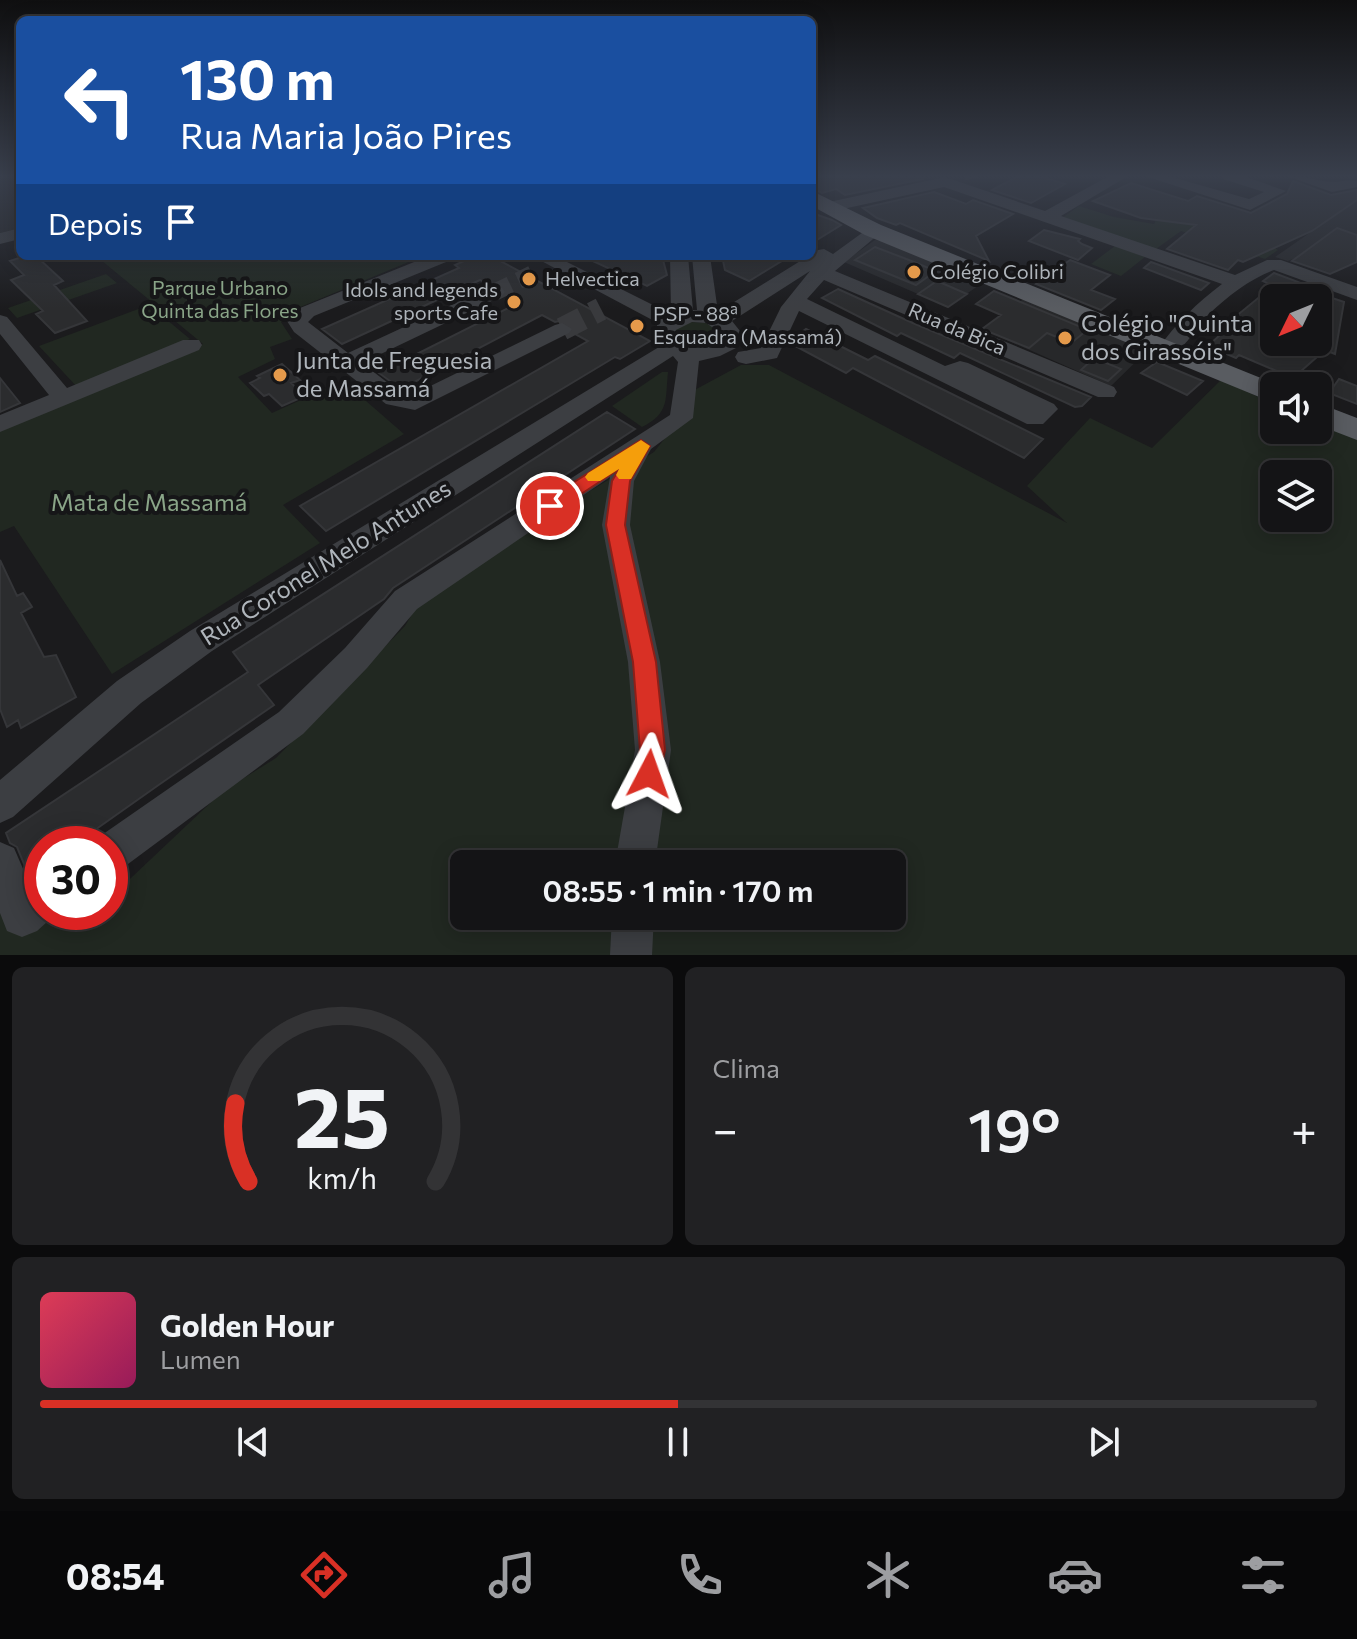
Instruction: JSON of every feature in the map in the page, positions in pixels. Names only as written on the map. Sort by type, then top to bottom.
[{"type":"main road","points":[[855,221],[1260,388]]},
{"type":"main road","points":[[1332,419],[1357,430]]},
{"type":"street","points":[[1057,221],[1235,282]]},
{"type":"street","points":[[678,335],[817,266],[871,229]]},
{"type":"street","points":[[435,260],[299,316],[297,321],[301,328],[394,399],[415,403],[562,329]]},
{"type":"street","points":[[128,840],[291,723],[356,658],[406,600],[681,418],[689,362],[678,335],[679,260]]},
{"type":"street","points":[[542,264],[622,298],[705,354],[728,343],[730,331],[713,319],[702,260]]},
{"type":"street","points":[[1169,349],[1176,336],[1235,282],[1274,264],[1357,294]]},
{"type":"street","points":[[746,357],[769,353],[817,266]]},
{"type":"street","name":"Rua da Bica","points":[[817,266],[1106,392]]},
{"type":"street","points":[[345,363],[495,292]]},
{"type":"street","points":[[601,309],[622,298]]},
{"type":"street","points":[[795,301],[943,374]]},
{"type":"street","points":[[0,321],[63,398]]},
{"type":"street","name":"Rua Coronel Melo Antunes","points":[[0,804],[129,692],[201,641],[678,335]]},
{"type":"street","points":[[0,424],[191,345]]},
{"type":"street","points":[[722,348],[769,365]]},
{"type":"street","points":[[637,850],[653,750],[644,662],[616,525],[621,481],[641,446]]},
{"type":"street","points":[[0,862],[22,916],[24,914]]},
{"type":"street","points":[[631,955],[632,930]]},
{"type":"shaded area","points":[[0,221],[16,221],[16,229],[0,233]]},
{"type":"shaded area","points":[[1327,221],[1357,221],[1357,262],[1321,247],[1288,261],[1275,257]]},
{"type":"shaded area","name":"Colégio Colibri","points":[[875,240],[985,281],[948,307],[844,262]]},
{"type":"shaded area","name":"Colégio \"Quinta dos Girassóis\"","points":[[1025,298],[1150,348],[1111,386],[982,329]]},
{"type":"green space","points":[[1070,221],[1134,221],[1154,224],[1160,221],[1247,233],[1278,250],[1265,259],[1181,231],[1156,249]]},
{"type":"green space","points":[[1115,246],[1145,257],[1121,276],[1091,264]]},
{"type":"green space","name":"Mata de Massamá","points":[[101,260],[413,260],[298,308],[281,322],[292,339],[270,347],[275,359],[238,377],[272,413],[343,381],[404,434],[283,505],[320,543],[112,674],[14,526],[0,532],[0,431],[203,344]]},
{"type":"green space","points":[[106,274],[117,283],[17,318],[8,308]]},
{"type":"green space","points":[[149,305],[190,339],[77,387],[39,346]]},
{"type":"green space","points":[[690,322],[706,323],[721,332],[719,341],[700,347],[683,345],[673,336],[677,327]]},
{"type":"green space","points":[[741,365],[769,365],[1067,523],[1027,486],[1090,418],[1152,448],[1221,380],[1260,398],[1260,444],[1332,444],[1332,427],[1357,437],[1357,955],[0,955],[0,894],[24,904],[24,930],[128,930],[128,881],[223,791],[276,758],[405,626],[425,592],[654,452],[681,418],[689,393]]},
{"type":"green space","points":[[662,372],[668,372],[666,398],[662,411],[651,422],[642,427],[612,406]]},
{"type":"building","points":[[816,221],[833,221],[841,225],[816,241]]},
{"type":"building","points":[[884,221],[1002,221],[976,236],[989,261],[900,223],[896,225]]},
{"type":"building","points":[[1161,221],[1327,221],[1312,231],[1243,262],[1238,260],[1228,270],[1167,249],[1196,225]]},
{"type":"building","points":[[1337,228],[1357,235],[1357,262],[1330,274],[1292,261]]},
{"type":"building","points":[[1044,230],[1080,239],[1078,241],[1092,248],[1078,260],[1029,241]]},
{"type":"building","points":[[875,247],[936,271],[916,285],[855,260]]},
{"type":"building","points":[[40,260],[63,281],[54,285],[87,321],[55,333],[36,314],[43,311],[11,280],[24,275],[10,261]]},
{"type":"building","points":[[466,260],[498,260],[650,341],[620,359],[615,357],[326,531],[300,506],[588,341],[573,333],[574,326],[564,320],[555,322],[542,315],[401,389],[379,373],[520,302],[507,295],[504,286],[488,285],[480,280],[342,344],[322,329],[459,268],[455,265]]},
{"type":"building","points":[[591,260],[663,260],[667,275],[647,286]]},
{"type":"building","points":[[723,260],[783,260],[749,281],[725,270]]},
{"type":"building","points":[[1070,260],[1110,275],[1091,290],[1115,299],[1101,310],[1036,284]]},
{"type":"building","points":[[1151,262],[1209,283],[1201,290],[1144,268]]},
{"type":"building","points":[[1274,273],[1303,284],[1269,284],[1263,281]]},
{"type":"building","points":[[937,281],[967,294],[948,307],[918,294]]},
{"type":"building","points":[[838,289],[1091,397],[1082,406],[1075,407],[960,353],[954,358],[901,333],[897,336],[822,298]]},
{"type":"building","points":[[994,291],[1086,331],[1071,343],[1047,333],[1029,348],[982,329],[1001,315],[976,304]]},
{"type":"building","points":[[1260,297],[1260,356],[1318,356],[1300,372],[1279,372],[1208,346],[1233,323],[1229,322]]},
{"type":"building","points":[[1332,298],[1344,302],[1335,354],[1332,353]]},
{"type":"building","points":[[806,329],[868,360],[875,356],[1043,439],[1024,458],[853,368],[846,373],[788,342]]},
{"type":"building","points":[[1094,358],[1121,369],[1108,381],[1081,370]]},
{"type":"building","points":[[1157,362],[1203,381],[1187,395],[1141,373]]},
{"type":"building","points":[[282,364],[300,380],[291,383],[305,396],[282,406],[250,383],[260,378],[257,376]]},
{"type":"building","points":[[0,378],[20,403],[0,412]]},
{"type":"building","points":[[1339,379],[1357,386],[1357,404],[1332,394]]},
{"type":"building","points":[[607,412],[635,429],[393,588],[384,599],[258,685],[274,705],[101,826],[24,826],[24,864],[17,847],[10,843],[6,833],[248,672],[233,652]]},
{"type":"building","points":[[0,560],[17,596],[23,593],[32,607],[21,613],[44,657],[56,655],[76,697],[21,728],[18,720],[7,727],[0,709]]},
{"type":"tunnel","points":[[495,292],[532,274]]},
{"type":"tunnel","points":[[562,329],[601,309]]},
{"type":"slow traffic","points":[[594,477],[641,446],[625,475]]},
{"type":"place","name":"Colégio Colibri","points":[[914,272]]},
{"type":"place","name":"Helvectica","points":[[529,279]]},
{"type":"place","name":"Idols and legends sports Cafe","points":[[514,302]]},
{"type":"place","name":"PSP - 88ª Esquadra (Massamá)","points":[[637,326]]},
{"type":"place","name":"Colégio \"Quinta dos Girassóis\"","points":[[1065,338]]},
{"type":"place","name":"Junta de Freguesia de Massamá","points":[[280,375]]},
{"type":"route","points":[[550,506],[641,446],[621,481],[616,525],[630,581],[644,662],[653,750],[649,774]]},
{"type":"park label","name":"Parque Urbano Quinta das Flores","points":[[220,300]]}]
